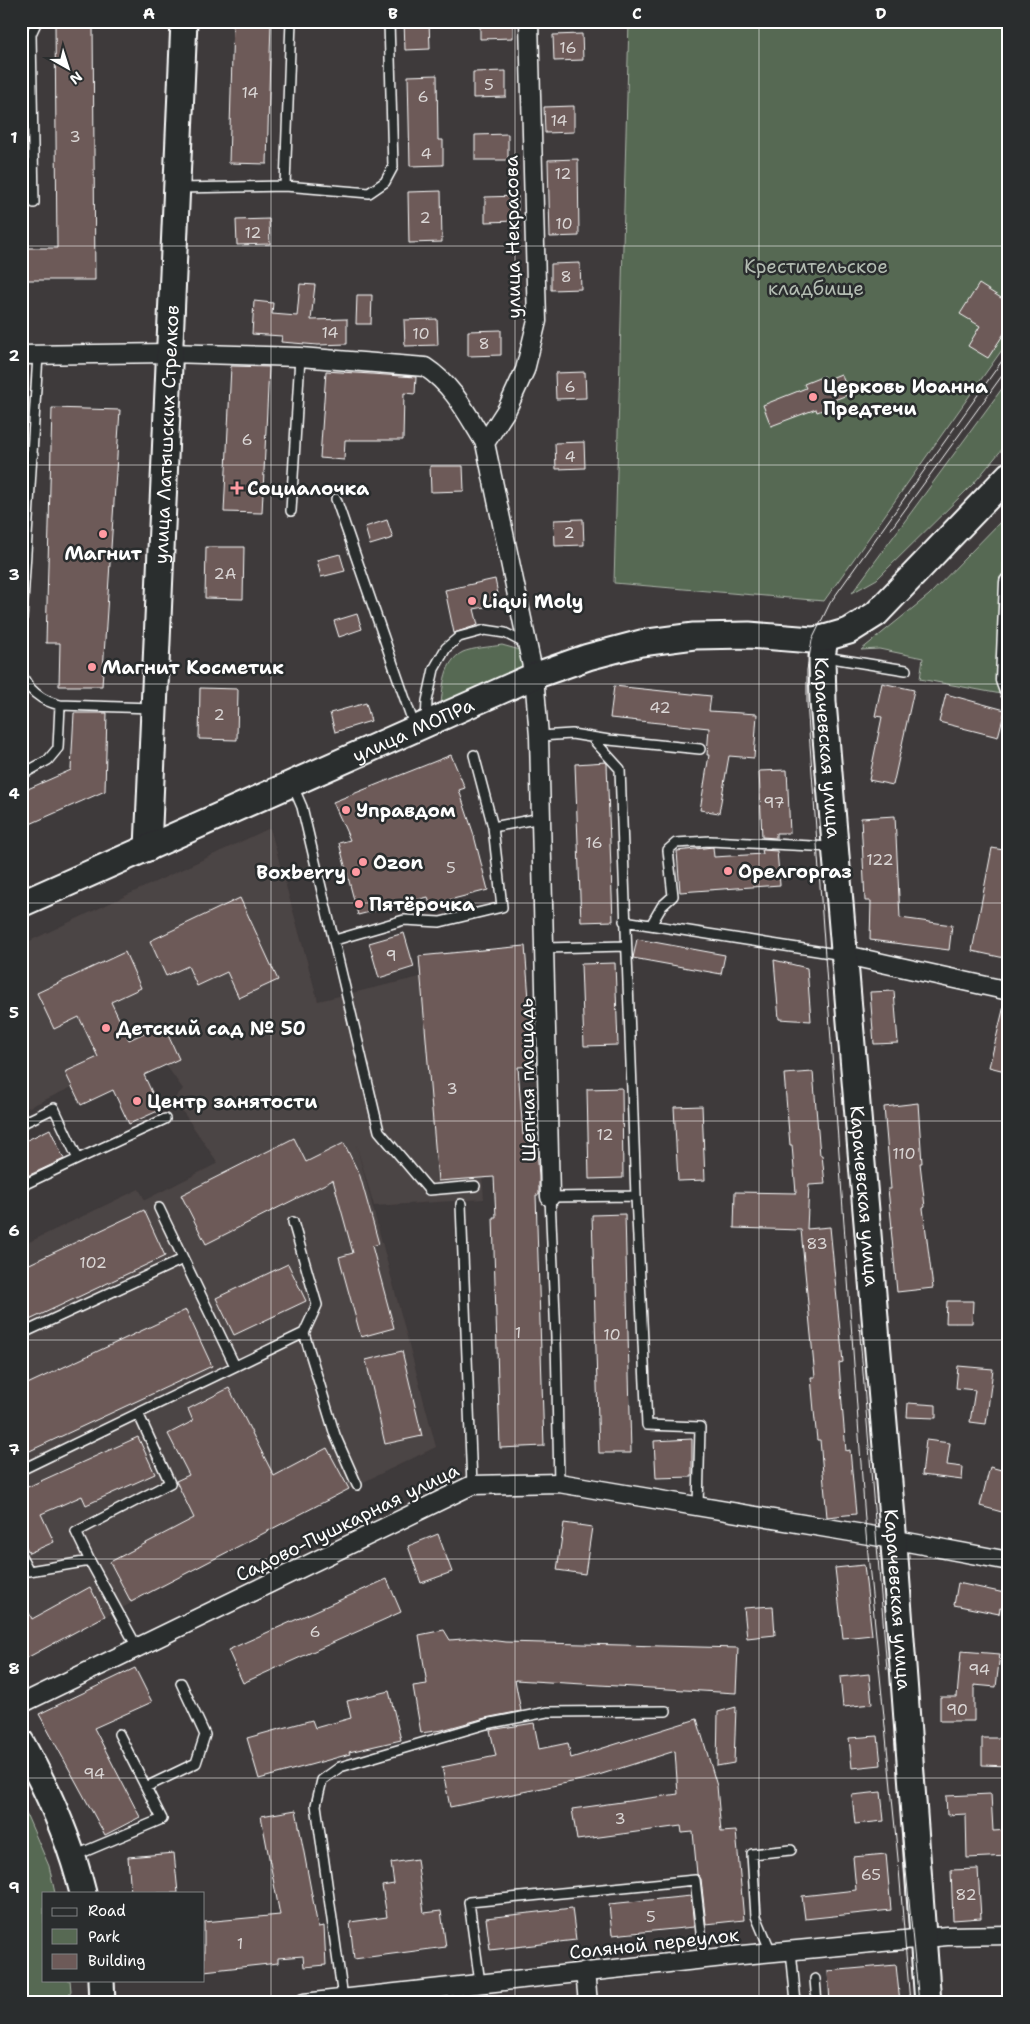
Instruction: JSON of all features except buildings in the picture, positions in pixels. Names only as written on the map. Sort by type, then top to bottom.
[{"type":"street","name":"улица Латышских Стрелков","points":[[148,848],[184,21]]},
{"type":"street","name":"улица Некрасова","points":[[485,443],[507,409],[525,370],[537,321],[529,21]]},
{"type":"street","points":[[30,355],[169,354],[300,357],[425,367],[440,377],[453,392],[485,443],[534,676]]},
{"type":"street","name":"Карачевская улица","points":[[928,2003],[846,956],[823,702],[824,648],[876,614],[1009,475]]},
{"type":"street","points":[[1009,582],[1005,680],[1009,691]]},
{"type":"street","name":"улица МОПРа","points":[[21,904],[534,676],[588,657],[641,643],[694,636],[749,635],[812,640],[824,648]]},
{"type":"street","name":"Щепная площадь","points":[[534,676],[539,736],[546,948],[550,1197]]},
{"type":"street","points":[[846,956],[1009,991]]},
{"type":"street","name":"Садово-Пушкарная улица","points":[[21,1704],[472,1485],[559,1483],[893,1539],[1009,1561]]},
{"type":"street","points":[[21,1742],[62,1826],[74,1856],[83,1892]]},
{"type":"street","name":"Соляной переулок","points":[[304,2003],[791,1950],[947,1936],[1009,1935]]},
{"type":"street","points":[[585,1971],[588,2003]]},
{"type":"street","points":[[100,1982],[102,2003]]},
{"type":"lane","points":[[34,203],[31,34],[36,21]]},
{"type":"lane","points":[[285,186],[290,21]]},
{"type":"lane","points":[[176,188],[285,186],[369,192],[385,182],[393,167],[389,21]]},
{"type":"lane","points":[[21,34],[31,34]]},
{"type":"lane","points":[[21,635],[33,455],[30,355]]},
{"type":"lane","points":[[291,512],[300,357]]},
{"type":"lane","points":[[21,455],[33,455]]},
{"type":"lane","points":[[336,499],[420,726]]},
{"type":"lane","points":[[420,726],[434,669],[446,648],[459,637],[485,630],[505,633],[528,645]]},
{"type":"lane","points":[[824,648],[906,670]]},
{"type":"lane","points":[[21,673],[24,680],[36,693],[50,703],[60,705],[154,708]]},
{"type":"lane","points":[[21,775],[48,760],[58,748],[60,705]]},
{"type":"lane","points":[[539,736],[572,734],[609,740],[700,749]]},
{"type":"lane","points":[[591,737],[620,769],[624,921],[647,1425],[700,1426],[698,1506]]},
{"type":"lane","points":[[335,940],[404,920],[440,922],[502,908],[493,827],[474,755]]},
{"type":"lane","points":[[292,783],[302,807],[379,1131],[429,1190],[476,1186]]},
{"type":"lane","points":[[493,827],[541,818]]},
{"type":"lane","points":[[651,925],[662,906],[673,896],[668,850],[676,843],[710,840],[836,847]]},
{"type":"lane","points":[[624,921],[846,956]]},
{"type":"lane","points":[[546,948],[626,946]]},
{"type":"lane","points":[[21,1124],[54,1108],[78,1159]]},
{"type":"lane","points":[[21,1186],[165,1119]]},
{"type":"lane","points":[[550,1197],[636,1196]]},
{"type":"lane","name":"Щепная площадь","points":[[550,1197],[556,1338],[559,1483]]},
{"type":"lane","points":[[461,1204],[472,1485]]},
{"type":"lane","points":[[159,1208],[235,1366]]},
{"type":"lane","points":[[21,1470],[304,1333],[317,1305],[294,1222]]},
{"type":"lane","points":[[21,1334],[184,1259]]},
{"type":"lane","points":[[304,1333],[335,1436],[357,1485]]},
{"type":"lane","points":[[137,1647],[76,1532],[170,1483],[138,1414]]},
{"type":"lane","points":[[21,1556],[28,1571],[90,1561]]},
{"type":"lane","points":[[146,1787],[196,1763],[205,1735],[181,1684]]},
{"type":"lane","points":[[343,1998],[316,1805],[322,1780],[340,1766],[464,1732],[486,1724],[547,1712],[666,1711]]},
{"type":"lane","points":[[74,1856],[162,1819],[119,1734]]},
{"type":"lane","points":[[771,1952],[756,1916],[752,1854],[791,1850]]},
{"type":"lane","points":[[480,1983],[469,1902],[695,1880],[704,1959]]},
{"type":"lane","points":[[791,1950],[796,2003]]},
{"type":"lane","points":[[815,1979],[817,2003]]},
{"type":"shaded area","points":[[270,828],[318,1001],[420,977],[419,956],[525,946],[530,993],[468,999],[484,1199],[374,1206],[356,1144],[436,1447],[349,1489],[21,1661],[21,1246],[139,1189],[145,1200],[218,1163],[174,1099],[183,1089],[166,1065],[81,1105],[72,1087],[21,1111],[21,945]]},
{"type":"green space","name":"Крестительское кладбище","points":[[629,21],[1009,21],[1009,340],[824,601],[614,583]]},
{"type":"green space","points":[[1009,379],[1009,441],[974,483],[877,579],[852,593]]},
{"type":"green space","points":[[1004,518],[1001,694],[920,679],[923,658],[879,649],[861,650],[929,595]]},
{"type":"green space","points":[[502,645],[520,650],[524,668],[441,704],[448,668],[457,656],[471,650]]},
{"type":"green space","points":[[21,1802],[49,1866],[55,1892],[42,1892],[42,1982],[70,1982],[71,1991],[64,2003],[21,2003]]},
{"type":"tram line","points":[[910,2003],[899,1869],[866,1534],[807,702],[807,670],[812,640],[830,603],[1009,351]]},
{"type":"tram line","points":[[891,529],[1009,366]]},
{"type":"tram line","points":[[859,1323],[887,1669]]},
{"type":"tram line","points":[[900,1809],[919,2003]]},
{"type":"place","name":"Церковь Иоанна Предтечи","points":[[813,397]]},
{"type":"place","name":"Социалочка","points":[[237,488]]},
{"type":"place","name":"Магнит","points":[[103,534]]},
{"type":"place","name":"Liqui Moly","points":[[472,601]]},
{"type":"place","name":"Магнит Косметик","points":[[92,667]]},
{"type":"place","name":"Управдом","points":[[346,810]]},
{"type":"place","name":"Ozon","points":[[363,862]]},
{"type":"place","name":"Орелгоргаз","points":[[728,871]]},
{"type":"place","name":"Boxberry","points":[[356,872]]},
{"type":"place","name":"Пятёрочка","points":[[359,904]]},
{"type":"place","name":"Детский сад № 50","points":[[106,1028]]},
{"type":"place","name":"Центр занятости","points":[[137,1101]]}]
